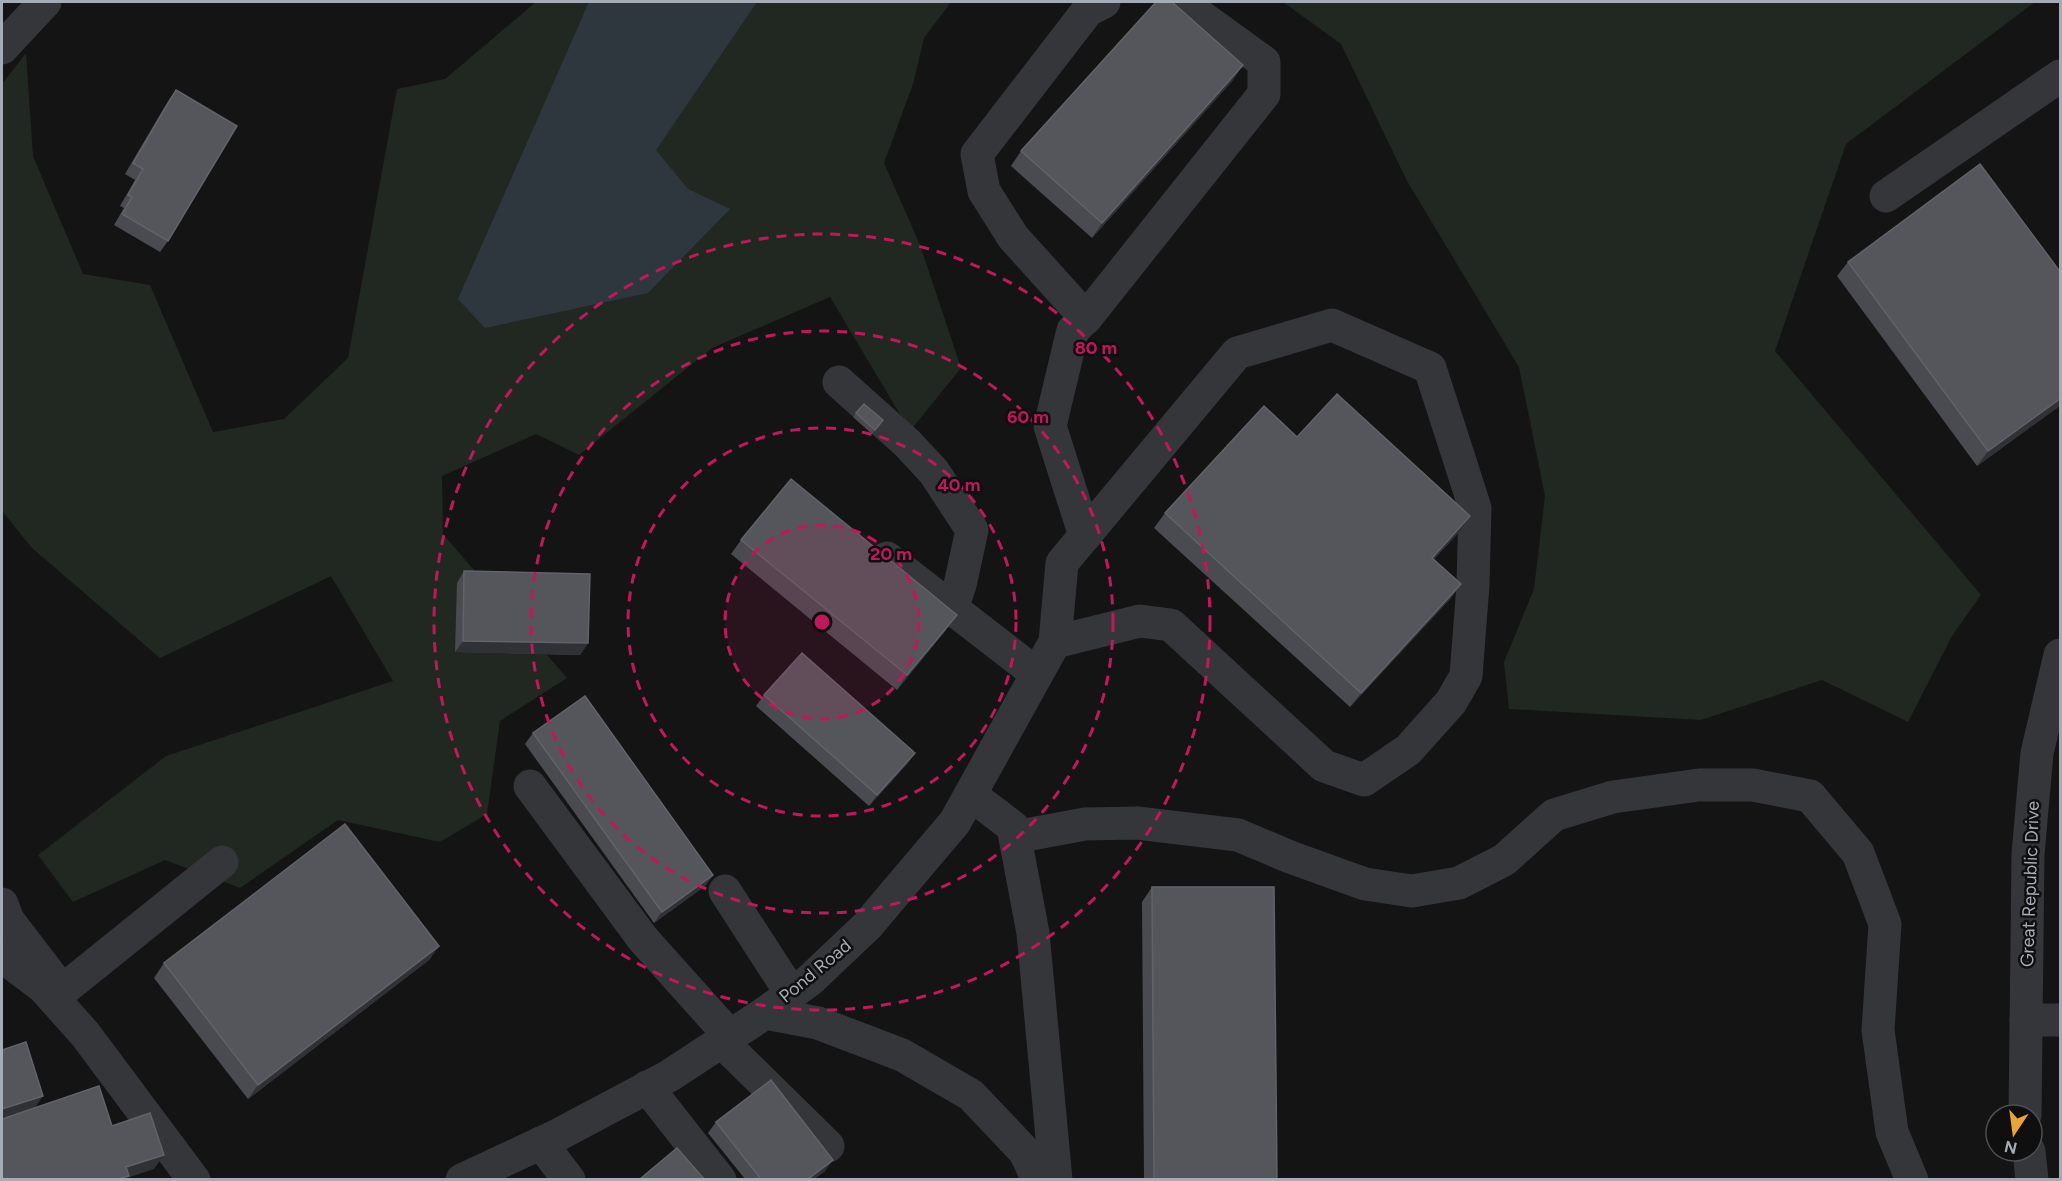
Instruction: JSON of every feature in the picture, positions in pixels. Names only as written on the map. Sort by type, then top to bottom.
[{"type":"street","points":[[2,48],[45,2]]},
{"type":"street","points":[[1086,318],[1013,237],[984,191],[976,154],[1088,10],[1104,2]]},
{"type":"street","points":[[1085,536],[1050,426],[1073,330],[1086,318],[1264,94],[1263,62],[1181,2]]},
{"type":"street","points":[[1886,196],[2061,76]]},
{"type":"street","points":[[1332,325],[1430,368],[1475,508],[1473,585],[1466,676],[1451,702],[1408,750],[1364,780],[1324,766],[1171,625],[1140,621],[1054,642],[1062,563],[1238,353],[1332,325]]},
{"type":"street","points":[[839,382],[934,472],[972,530],[960,585],[952,608]]},
{"type":"street","points":[[886,558],[1037,674]]},
{"type":"street","name":"Pond Road","points":[[462,1179],[541,1143],[669,1076],[765,1013],[810,980],[867,926],[955,822],[1054,642]]},
{"type":"street","name":"Great Republic Drive","points":[[2025,1103],[2030,831],[2037,753],[2059,661]]},
{"type":"street","points":[[1015,837],[1085,824],[1137,823],[1204,830],[1239,835],[1290,857],[1365,884],[1412,891],[1459,883],[1504,860],[1554,815],[1613,797],[1699,785],[1753,785],[1810,796],[1858,853],[1886,924],[1878,1030],[1892,1132],[1912,1179]]},
{"type":"street","points":[[530,786],[643,939],[726,1038],[828,1146]]},
{"type":"street","points":[[971,795],[1013,827],[1033,933],[1056,1179]]},
{"type":"street","points":[[57,994],[222,862]]},
{"type":"street","points":[[725,891],[791,993]]},
{"type":"street","points":[[2,904],[8,920],[57,994],[194,1179]]},
{"type":"street","points":[[2,956],[44,988],[57,994]]},
{"type":"street","points":[[765,1013],[818,1023],[903,1054],[971,1095],[1025,1152],[1038,1179]]},
{"type":"street","points":[[2026,1020],[2061,1020]]},
{"type":"street","points":[[647,1087],[720,1179]]},
{"type":"street","points":[[541,1143],[569,1179]]},
{"type":"street","points":[[2030,1163],[2032,1179]]},
{"type":"shaded area","points":[[536,2],[951,2],[924,38],[913,84],[884,163],[920,245],[961,368],[910,431],[830,297],[712,348],[579,455],[536,434],[442,476],[443,534],[567,678],[500,721],[487,814],[440,842],[338,820],[240,888],[165,860],[73,902],[38,855],[166,756],[393,681],[331,576],[160,658],[32,548],[2,511],[2,84],[26,53],[33,156],[83,274],[150,285],[213,432],[284,419],[348,358],[397,89],[445,79]]},
{"type":"shaded area","points":[[589,2],[757,2],[656,150],[688,189],[730,209],[648,293],[485,328],[458,299]]},
{"type":"shaded area","points":[[1283,2],[2035,2],[1846,144],[1775,351],[1981,595],[1952,636],[1908,722],[1822,680],[1701,720],[1509,709],[1504,662],[1534,589],[1545,496],[1519,367],[1407,181],[1341,44]]},
{"type":"building","points":[[1156,2],[1172,2],[1243,65],[1102,223],[1021,151]]},
{"type":"building","points":[[176,90],[237,126],[168,241],[122,214],[132,197],[128,195],[143,169],[133,163]]},
{"type":"building","points":[[1980,164],[2061,273],[2061,398],[1988,451],[1848,262]]},
{"type":"building","points":[[1337,394],[1470,516],[1432,558],[1461,584],[1361,693],[1165,513],[1264,406],[1297,437]]},
{"type":"building","points":[[864,404],[883,420],[875,430],[856,413]]},
{"type":"building","points":[[791,479],[957,615],[907,675],[741,540]]},
{"type":"building","points":[[464,571],[590,574],[588,643],[463,641]]},
{"type":"building","points":[[802,653],[915,753],[877,795],[764,695]]},
{"type":"building","points":[[585,696],[713,875],[662,912],[533,733]]},
{"type":"building","points":[[345,824],[439,946],[258,1085],[164,963]]},
{"type":"building","points":[[1152,887],[1274,887],[1277,1179],[1154,1179]]},
{"type":"building","points":[[26,1042],[43,1096],[2,1109],[2,1050]]},
{"type":"building","points":[[771,1080],[833,1160],[808,1179],[761,1179],[716,1122]]},
{"type":"building","points":[[99,1086],[112,1126],[150,1113],[164,1155],[126,1167],[129,1176],[117,1179],[2,1179],[2,1119]]},
{"type":"building","points":[[677,1148],[704,1179],[640,1179]]}]
